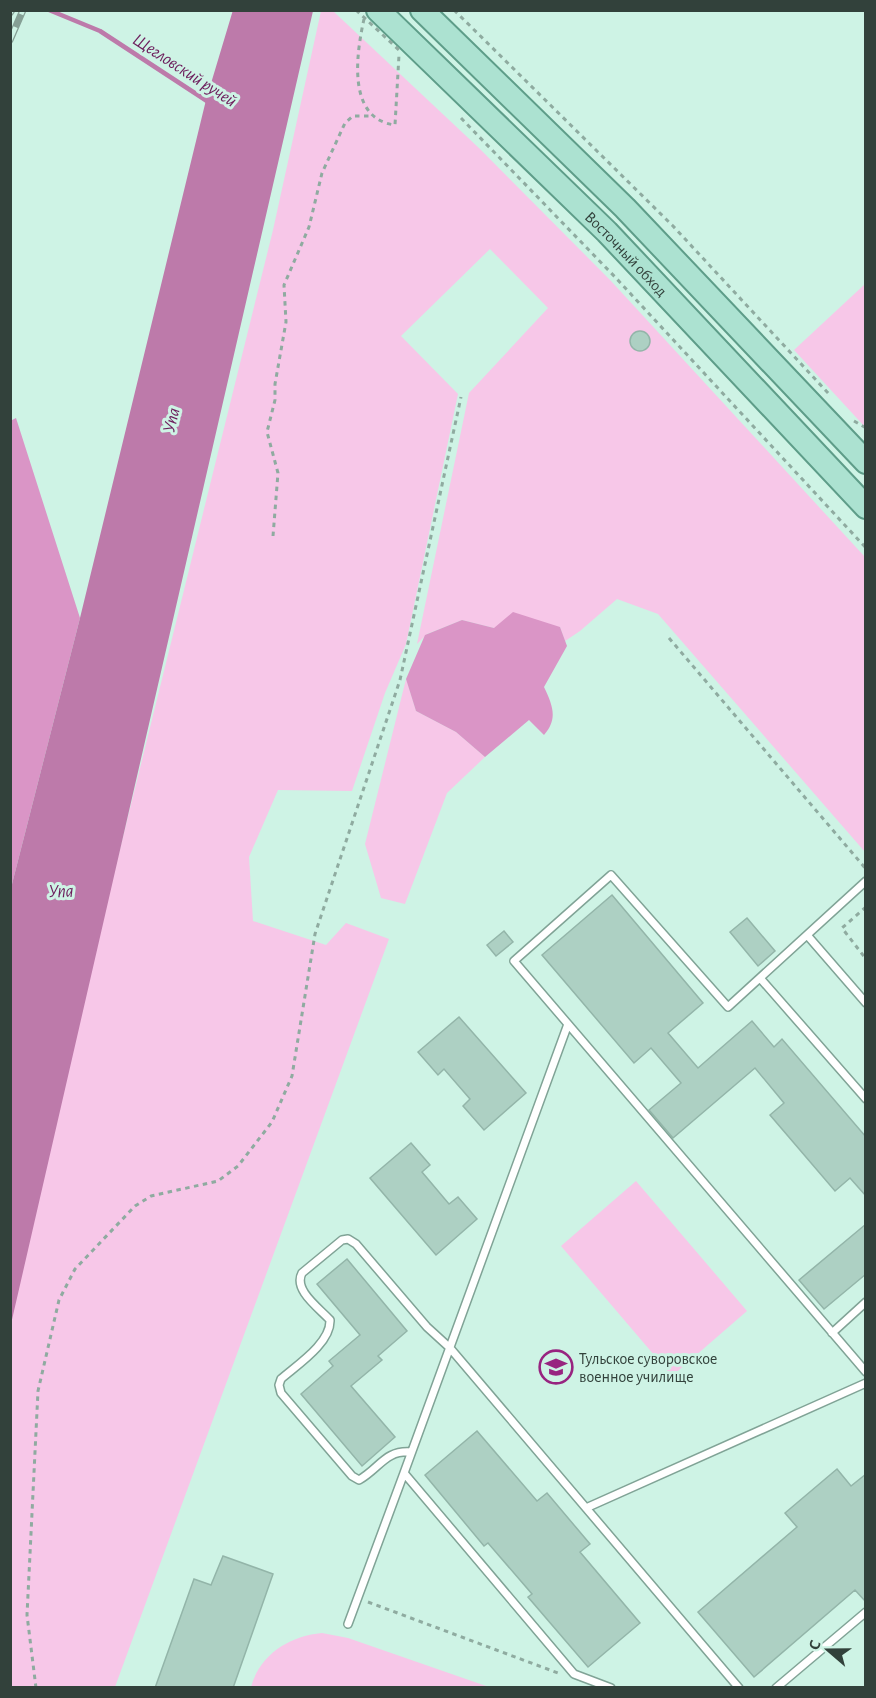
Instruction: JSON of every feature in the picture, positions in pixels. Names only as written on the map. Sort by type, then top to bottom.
[{"type":"main road","name":"Восточный обход","points":[[423,12],[625,208],[866,462]]},
{"type":"main road","name":"Восточный обход","points":[[371,17],[607,232],[866,507]]},
{"type":"lane","name":"Восточный обход","points":[[837,431],[866,450]]},
{"type":"lane","points":[[866,881],[728,1007],[611,875],[514,961],[866,1372]]},
{"type":"lane","points":[[807,935],[866,1003]]},
{"type":"lane","points":[[760,978],[866,1100]]},
{"type":"lane","points":[[348,1624],[568,1024]]},
{"type":"lane","points":[[411,1452],[398,1451],[390,1455],[359,1480],[352,1476],[281,1393],[279,1386],[281,1379],[325,1338],[330,1327],[330,1320],[301,1289],[299,1280],[302,1273],[342,1240],[348,1239],[356,1244],[427,1327],[450,1348],[739,1688]]},
{"type":"lane","points":[[832,1333],[866,1302]]},
{"type":"lane","points":[[586,1508],[866,1383]]},
{"type":"lane","points":[[404,1473],[574,1674],[611,1688]]},
{"type":"lane","points":[[776,1688],[866,1612]]},
{"type":"path","points":[[356,10],[405,49],[395,125],[380,123],[365,109],[358,87],[360,38],[371,17]]},
{"type":"path","points":[[273,536],[278,473],[267,432],[275,400],[275,384],[286,322],[284,285],[309,227],[322,173],[345,123],[353,116],[372,116]]},
{"type":"path","points":[[459,116],[504,166],[616,278],[866,548]]},
{"type":"path","points":[[36,1688],[27,1615],[38,1391],[59,1300],[75,1269],[135,1206],[150,1196],[219,1181],[238,1166],[272,1122],[292,1076],[315,934],[400,680],[461,397]]},
{"type":"path","points":[[669,638],[866,869]]},
{"type":"path","points":[[866,907],[842,928],[866,959]]},
{"type":"path","points":[[357,1598],[568,1676],[574,1674]]},
{"type":"shaded area","points":[[321,11],[333,11],[480,149],[611,281],[865,557],[865,852],[658,614],[617,599],[565,641],[560,627],[494,628],[462,620],[427,634],[417,644],[469,393],[548,308],[490,249],[401,336],[458,394],[406,644],[385,693],[352,791],[278,790],[249,857],[253,921],[326,945],[346,923],[389,939],[115,1687],[11,1688],[11,1290],[273,230]]},
{"type":"shaded area","points":[[865,284],[865,427],[794,350]]},
{"type":"shaded area","points":[[16,418],[80,618],[11,888],[10,421]]},
{"type":"shaded area","points":[[513,612],[560,627],[567,646],[544,687],[550,700],[553,718],[544,735],[529,720],[485,757],[456,732],[416,711],[406,679],[425,635],[462,620],[494,628]]},
{"type":"shaded area","points":[[406,679],[416,711],[456,732],[485,757],[447,793],[405,904],[381,898],[365,844]]},
{"type":"shaded area","points":[[636,1181],[747,1311],[672,1376],[561,1246]]},
{"type":"shaded area","points":[[322,1633],[348,1638],[489,1687],[251,1687],[261,1665],[278,1649],[299,1638]]},
{"type":"water","name":"Упа","points":[[233,10],[313,11],[11,1324],[11,888],[80,618],[206,100]]},
{"type":"building","points":[[636,331],[644,331],[650,337],[650,345],[644,351],[636,351],[630,345],[630,337]]},
{"type":"building","points":[[612,895],[703,1003],[668,1033],[698,1068],[752,1021],[774,1047],[782,1039],[866,1137],[866,1196],[850,1178],[835,1191],[770,1115],[784,1103],[755,1068],[673,1138],[649,1110],[681,1083],[651,1048],[634,1063],[542,955]]},
{"type":"building","points":[[747,918],[775,951],[758,966],[730,932]]},
{"type":"building","points":[[504,931],[513,942],[496,956],[487,945]]},
{"type":"building","points":[[459,1017],[526,1093],[484,1130],[463,1106],[470,1099],[444,1069],[438,1075],[418,1052]]},
{"type":"building","points":[[411,1143],[430,1165],[422,1172],[449,1204],[458,1197],[477,1219],[436,1255],[370,1178]]},
{"type":"building","points":[[866,1224],[866,1274],[824,1309],[799,1280]]},
{"type":"building","points":[[347,1259],[407,1331],[378,1356],[382,1360],[351,1386],[395,1437],[362,1466],[301,1394],[333,1366],[329,1361],[360,1335],[317,1284]]},
{"type":"building","points":[[477,1431],[537,1501],[547,1493],[590,1544],[580,1552],[640,1623],[588,1667],[528,1597],[532,1594],[488,1543],[484,1546],[425,1475]]},
{"type":"building","points":[[837,1469],[851,1486],[866,1474],[866,1602],[855,1590],[754,1677],[698,1612],[797,1527],[785,1513]]},
{"type":"building","points":[[223,1556],[273,1574],[233,1688],[155,1688],[194,1579],[211,1585]]},
{"type":"waterway","name":"Щегловский ручей","points":[[49,10],[100,31],[210,103]]},
{"type":"railway","points":[[10,40],[23,10]]},
{"type":"place","name":"Тульское суворовское военное училище","points":[[556,1367]]}]
